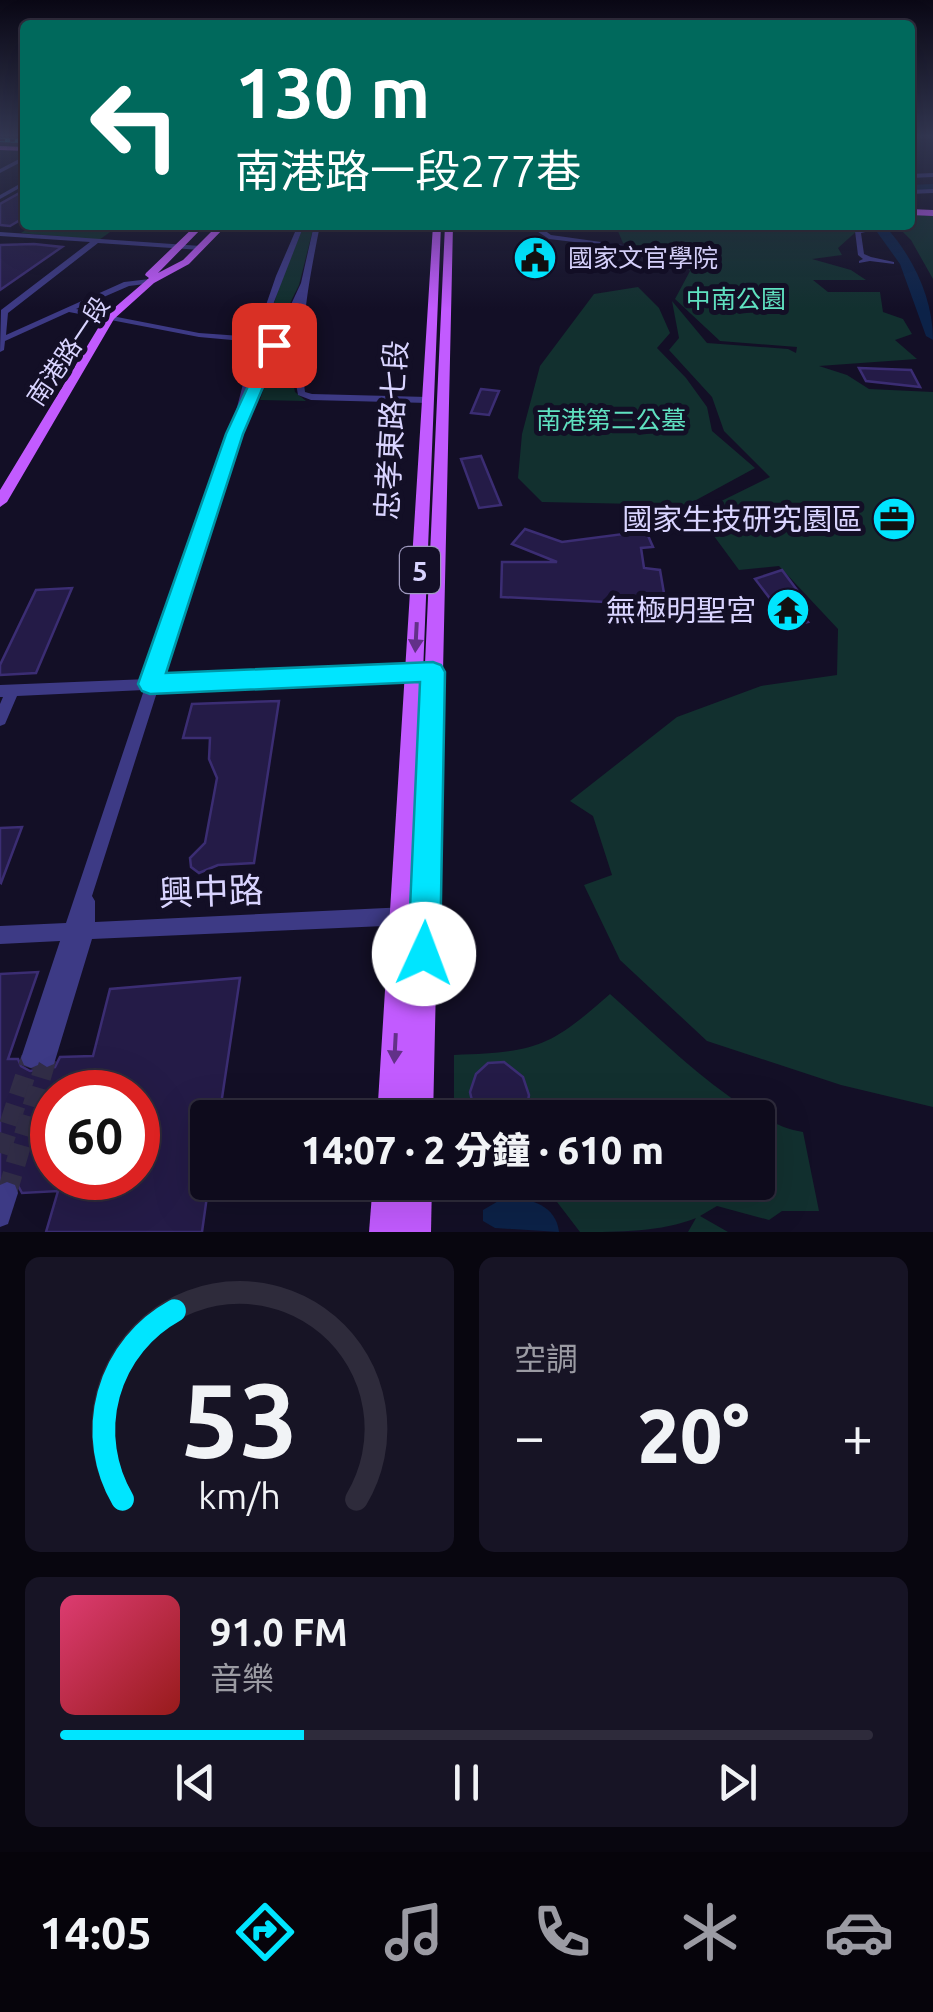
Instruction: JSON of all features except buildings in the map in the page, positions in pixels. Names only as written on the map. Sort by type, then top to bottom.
[{"type":"main road","name":"南港路一段","points":[[0,502],[110,318],[162,274],[197,230]]},
{"type":"main road","name":"南港路一段","points":[[150,281],[150,274],[205,230]]},
{"type":"main road","points":[[162,274],[186,262],[218,230]]},
{"type":"main road","name":"忠孝東路七段","points":[[423,672],[428,400],[438,230]]},
{"type":"main road","name":"忠孝東路七段","points":[[393,1100],[413,915],[448,230]]},
{"type":"main road","name":"忠孝東路七段","points":[[413,915],[418,1100]]},
{"type":"main road","points":[[385,1232],[387,1200]]},
{"type":"main road","points":[[415,1232],[416,1200]]},
{"type":"street","points":[[12,235],[20,230]]},
{"type":"street","points":[[39,1058],[150,684],[234,434],[256,340],[298,230]]},
{"type":"street","points":[[316,230],[305,283],[300,392],[311,397],[428,400]]},
{"type":"street","points":[[539,230],[549,238],[642,248]]},
{"type":"street","points":[[868,230],[858,231],[861,255],[892,263]]},
{"type":"street","points":[[0,234],[202,248]]},
{"type":"street","points":[[0,350],[4,312],[95,242]]},
{"type":"street","points":[[859,263],[869,259]]},
{"type":"street","points":[[1,340],[134,282],[150,281]]},
{"type":"street","points":[[234,434],[305,283]]},
{"type":"street","points":[[69,310],[198,335],[256,340]]},
{"type":"street","points":[[250,362],[267,362]]},
{"type":"street","points":[[1,474],[16,474]]},
{"type":"street","points":[[0,720],[6,691],[423,672]]},
{"type":"street","name":"興中路","points":[[0,935],[413,915]]},
{"type":"street","points":[[0,1216],[7,1193]]},
{"type":"green space","points":[[915,214],[933,216],[933,279],[901,230],[915,230]]},
{"type":"green space","points":[[26,230],[113,230],[99,240],[21,233]]},
{"type":"green space","points":[[302,230],[313,230],[299,285],[262,360],[256,362]]},
{"type":"green space","name":"中南公園","points":[[617,230],[858,230],[838,248],[842,255],[812,259],[851,270],[866,280],[813,280],[828,292],[880,292],[883,312],[903,319],[912,334],[895,340],[917,359],[819,366],[847,375],[869,389],[933,392],[933,1107],[841,1085],[707,1041],[620,960],[584,885],[612,875],[593,816],[570,801],[677,717],[761,686],[837,675],[838,629],[779,566],[739,570],[697,513],[770,477],[724,431],[712,397],[669,350],[679,338],[672,301],[707,343],[788,349],[796,353],[797,347],[720,341],[675,299],[690,271],[678,256],[623,243]]},
{"type":"green space","name":"南港第二公墓","points":[[638,287],[659,308],[670,333],[657,348],[707,407],[712,431],[755,468],[687,505],[542,502],[518,478],[522,434],[540,366],[594,294]]},
{"type":"green space","points":[[297,307],[301,308],[293,383],[295,392],[306,401],[260,400],[274,357]]},
{"type":"green space","points":[[610,994],[701,1075],[736,1100],[454,1100],[454,1055],[523,1049],[571,1026]]},
{"type":"green space","points":[[775,1123],[803,1132],[819,1211],[782,1211],[769,1220],[717,1206],[700,1216],[728,1232],[688,1232],[696,1218],[654,1229],[580,1232],[556,1200],[775,1200]]},
{"type":"water","points":[[500,1200],[533,1202],[553,1215],[559,1232],[495,1228],[483,1221],[483,1210]]},
{"type":"waterway","points":[[882,230],[906,264],[933,336]]},
{"type":"tunnel","points":[[7,1193],[47,1057]]},
{"type":"tunnel","points":[[0,1153],[31,1058]]},
{"type":"place","name":"國家文官學院","points":[[535,258]]},
{"type":"place","name":"國家生技研究園區","points":[[894,519]]},
{"type":"place","name":"無極明聖宮","points":[[788,610]]},
{"type":"route","points":[[274,345],[234,434],[150,684],[433,672],[424,954]]}]
